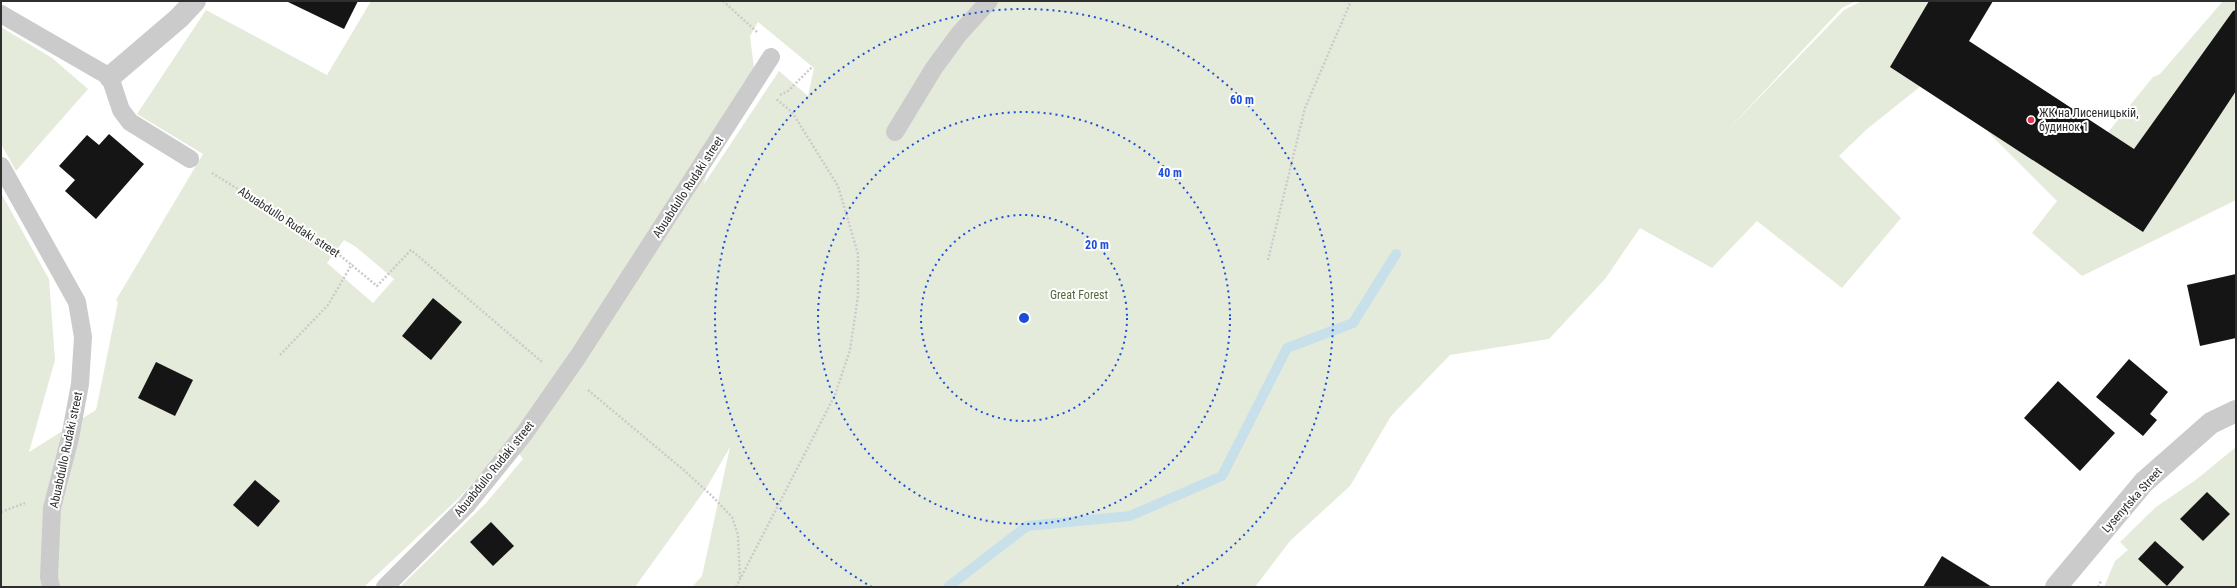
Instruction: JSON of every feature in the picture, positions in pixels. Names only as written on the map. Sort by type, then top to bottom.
[{"type":"street","points":[[110,77],[180,18],[195,1]]},
{"type":"street","name":"Lysenytska Street","points":[[2056,587],[2144,482],[2211,423],[2236,411]]},
{"type":"lane","points":[[895,132],[934,68],[959,34],[989,1]]},
{"type":"lane","points":[[1,14],[110,77],[121,110],[130,122],[190,159]]},
{"type":"lane","name":"Abuabdullo Rudaki street","points":[[384,587],[466,506],[524,434],[564,376],[771,57]]},
{"type":"lane","name":"Abuabdullo Rudaki street","points":[[1,166],[77,302],[83,337],[80,384],[70,438],[52,508],[49,577],[51,587]]},
{"type":"path","points":[[723,1],[766,40],[771,57]]},
{"type":"path","points":[[1268,260],[1304,108],[1351,1]]},
{"type":"path","points":[[736,587],[835,396],[850,350],[858,296],[858,254],[838,186],[792,112],[774,97],[788,91],[812,67]]},
{"type":"path","name":"Abuabdullo Rudaki street","points":[[190,159],[325,243],[377,286],[411,250],[564,376]]},
{"type":"path","points":[[280,355],[328,305],[352,264]]},
{"type":"path","points":[[564,376],[686,472],[732,517],[738,535],[740,579]]},
{"type":"green space","name":"Great Forest","points":[[371,1],[1856,1],[1842,8],[1723,135],[1844,10],[1862,1],[1955,1],[1925,36],[2104,137],[2153,77],[2160,74],[2223,1],[2236,1],[2236,200],[2082,276],[2032,233],[2057,201],[1992,136],[1936,74],[1867,129],[1839,156],[1901,218],[1842,288],[1757,221],[1712,268],[1640,228],[1605,279],[1549,339],[1450,355],[1391,416],[1350,486],[1290,541],[1255,587],[692,587],[702,576],[730,447],[707,487],[635,587],[400,587],[486,503],[523,459],[509,441],[460,497],[364,587],[1,587],[1,193],[49,279],[55,360],[29,452],[96,410],[118,302],[116,300],[203,154],[137,114],[206,10],[327,75]],"holes":[[[758,22],[814,68],[808,96],[779,71],[704,184],[719,124],[754,68],[750,36]],[[344,240],[356,247],[394,279],[373,303],[327,263]]]},
{"type":"green space","points":[[1,27],[52,58],[88,89],[16,171],[1,144]]},
{"type":"green space","points":[[2236,447],[2236,587],[2104,587],[2115,561],[2128,550],[2120,542],[2156,507],[2197,479]]},
{"type":"building","points":[[286,1],[358,1],[344,29]]},
{"type":"building","name":"ЖК на Лисеницькій, будинок 1","points":[[1929,1],[1993,1],[1969,41],[2134,149],[2233,11],[2236,10],[2236,91],[2143,232],[1890,67]]},
{"type":"building","points":[[109,134],[144,164],[96,219],[65,191],[75,180],[59,166],[87,135],[99,145]]},
{"type":"building","points":[[2236,274],[2236,338],[2200,346],[2187,285]]},
{"type":"building","points":[[433,298],[462,322],[431,360],[402,336]]},
{"type":"building","points":[[2129,359],[2168,392],[2150,414],[2157,420],[2143,436],[2096,397]]},
{"type":"building","points":[[156,362],[193,380],[175,416],[138,398]]},
{"type":"building","points":[[2058,381],[2115,433],[2080,471],[2024,418]]},
{"type":"building","points":[[255,480],[280,501],[258,527],[233,505]]},
{"type":"building","points":[[2207,492],[2230,514],[2203,541],[2180,519]]},
{"type":"building","points":[[491,522],[514,546],[493,566],[470,542]]},
{"type":"building","points":[[2155,541],[2184,567],[2167,586],[2138,559]]},
{"type":"building","points":[[1942,556],[1992,587],[1923,587]]},
{"type":"waterway","points":[[948,587],[1027,526],[1130,516],[1222,476],[1287,348],[1353,323],[1396,254]]},
{"type":"place","name":"ЖК на Лисеницькій, будинок 1","points":[[2031,120]]}]
